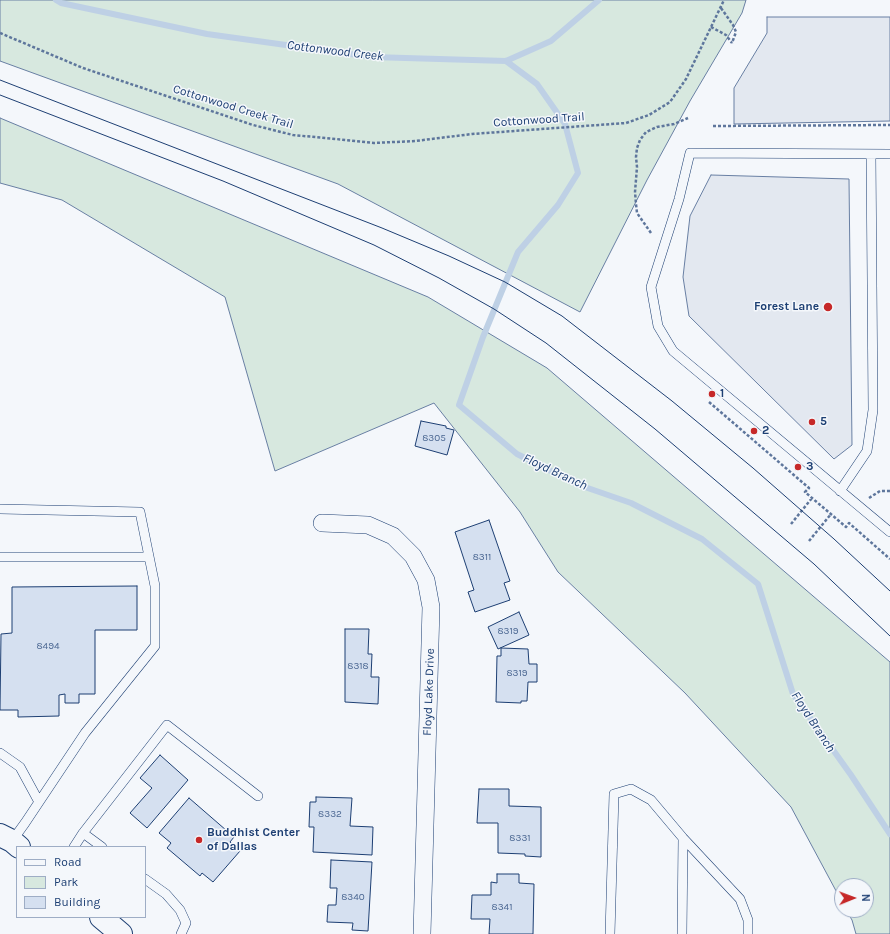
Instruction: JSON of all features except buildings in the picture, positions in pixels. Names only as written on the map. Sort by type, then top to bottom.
[{"type":"street","name":"Floyd Lake Drive","points":[[322,522],[368,526],[393,536],[412,556],[426,580],[431,607],[422,934]]},
{"type":"street","points":[[102,918],[121,934]]},
{"type":"lane","points":[[890,154],[690,153],[668,236],[651,287],[658,326],[673,351],[890,532]]},
{"type":"lane","points":[[840,491],[867,451],[873,410],[871,154]]},
{"type":"lane","points":[[0,509],[140,512],[154,586],[155,646],[86,733],[39,802],[10,841]]},
{"type":"lane","points":[[0,557],[149,556]]},
{"type":"lane","points":[[75,846],[83,833],[167,725],[258,796]]},
{"type":"lane","points":[[0,753],[20,767],[39,802]]},
{"type":"lane","points":[[610,934],[614,794],[631,789],[651,800],[683,838],[740,899],[748,920],[748,934]]},
{"type":"lane","points":[[83,833],[101,846]]},
{"type":"lane","points":[[682,934],[683,838]]},
{"type":"lane","points":[[146,880],[166,894],[180,910],[186,923],[181,934]]},
{"type":"path","points":[[721,8],[736,32],[732,43],[726,35],[711,27],[724,0]]},
{"type":"path","name":"Cottonwood Trail","points":[[472,134],[626,123],[649,115],[670,102],[686,79],[711,27]]},
{"type":"path","name":"Cottonwood Creek Trail","points":[[0,33],[83,68],[253,125],[293,135],[374,143],[415,141],[472,134]]},
{"type":"path","points":[[651,233],[637,213],[635,192],[637,148],[640,140],[646,132],[657,127],[674,124],[688,118]]},
{"type":"path","points":[[713,126],[890,125]]},
{"type":"path","points":[[707,400],[809,488],[805,492],[846,527],[850,523],[890,559]]},
{"type":"path","points":[[791,524],[812,498]]},
{"type":"path","points":[[810,541],[831,514]]},
{"type":"green space","points":[[0,0],[746,0],[742,13],[690,101],[647,180],[580,312],[338,184],[0,61]]},
{"type":"green space","points":[[0,118],[428,297],[547,368],[890,662],[890,934],[856,934],[851,918],[874,918],[874,878],[834,878],[834,887],[791,807],[685,693],[558,572],[520,512],[434,403],[275,471],[225,297],[62,200],[0,183]]},
{"type":"shaded area","points":[[767,17],[890,17],[890,121],[734,124],[734,88],[767,33]]},
{"type":"shaded area","points":[[711,175],[849,179],[852,445],[834,459],[689,316],[683,277],[690,216]]},
{"type":"waterway","name":"Cottonwood Creek","points":[[56,0],[61,3],[207,34],[372,57],[506,61],[551,41],[599,0]]},
{"type":"waterway","name":"Floyd Branch","points":[[506,61],[537,84],[565,124],[578,173],[558,205],[518,252],[483,337],[459,405],[517,454],[579,485],[631,503],[702,539],[758,584],[793,694],[851,775],[890,834]]},
{"type":"tram line","points":[[0,80],[382,228],[449,256],[505,282],[562,316],[672,401],[753,468],[834,539],[890,591]]},
{"type":"tram line","points":[[0,95],[223,181],[374,245],[439,278],[494,309],[546,343],[655,429],[814,564],[890,636]]},
{"type":"place","name":"Forest Lane","points":[[828,307]]},
{"type":"place","name":"1","points":[[712,394]]},
{"type":"place","name":"5","points":[[812,422]]},
{"type":"place","name":"2","points":[[754,431]]},
{"type":"place","name":"3","points":[[798,467]]},
{"type":"place","name":"Buddhist Center of Dallas","points":[[199,840]]}]
